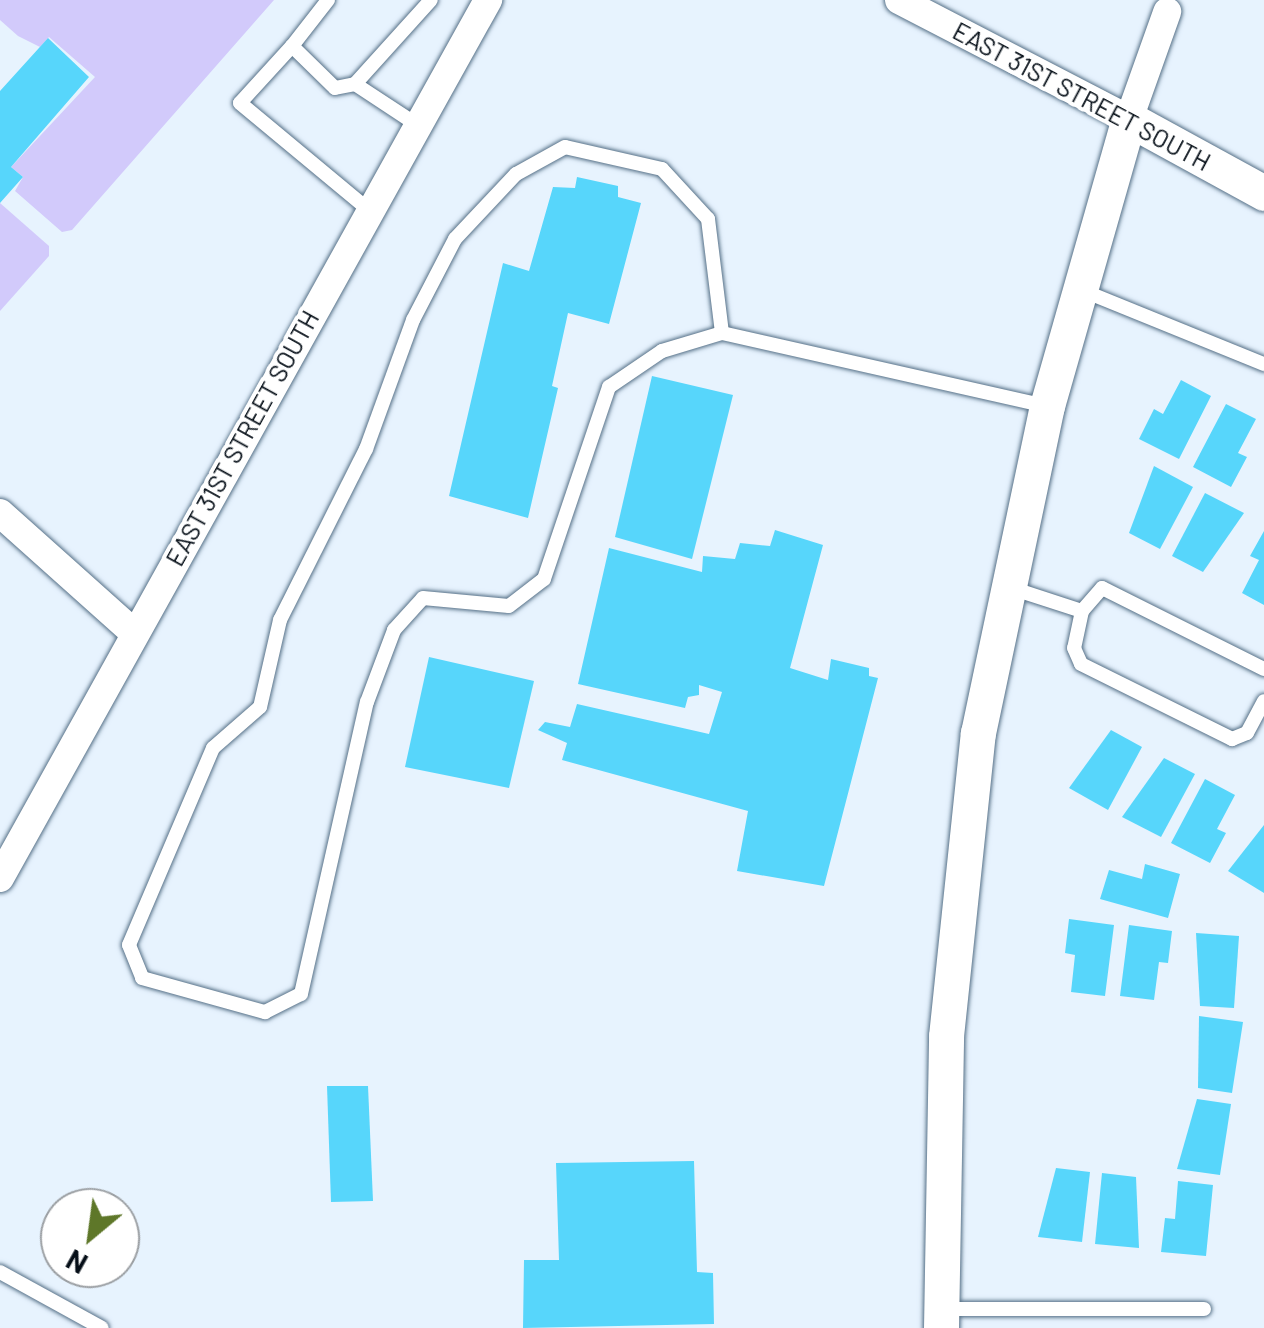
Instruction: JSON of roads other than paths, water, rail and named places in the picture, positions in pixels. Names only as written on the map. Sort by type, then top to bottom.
[{"type":"street","name":"EAST 31ST STREET SOUTH","points":[[0,878],[488,0]]},
{"type":"street","name":"EAST 31ST STREET SOUTH","points":[[899,0],[1264,192]]},
{"type":"street","points":[[940,1318],[946,1036],[978,733],[1047,406],[1129,119],[1169,6]]},
{"type":"street","points":[[0,514],[134,633]]},
{"type":"lane","points":[[328,0],[240,104],[368,210]]},
{"type":"lane","points":[[292,46],[335,88],[355,84],[430,0]]},
{"type":"lane","points":[[355,84],[416,124]]},
{"type":"lane","points":[[722,333],[708,219],[662,169],[565,147],[516,174],[456,239],[413,320],[366,449],[280,620],[260,707],[213,748],[129,945],[142,978],[265,1012],[301,994],[368,702],[394,630],[423,598],[509,606],[544,579],[608,387],[662,350],[722,333],[1047,406]]},
{"type":"lane","points":[[1079,289],[1264,364]]},
{"type":"lane","points":[[1007,587],[1082,611]]},
{"type":"lane","points":[[1264,668],[1114,589],[1102,588],[1082,611],[1074,648],[1082,664],[1232,739],[1247,732],[1264,700]]},
{"type":"lane","points":[[0,1272],[102,1328]]},
{"type":"lane","points":[[940,1318],[1204,1309]]}]
